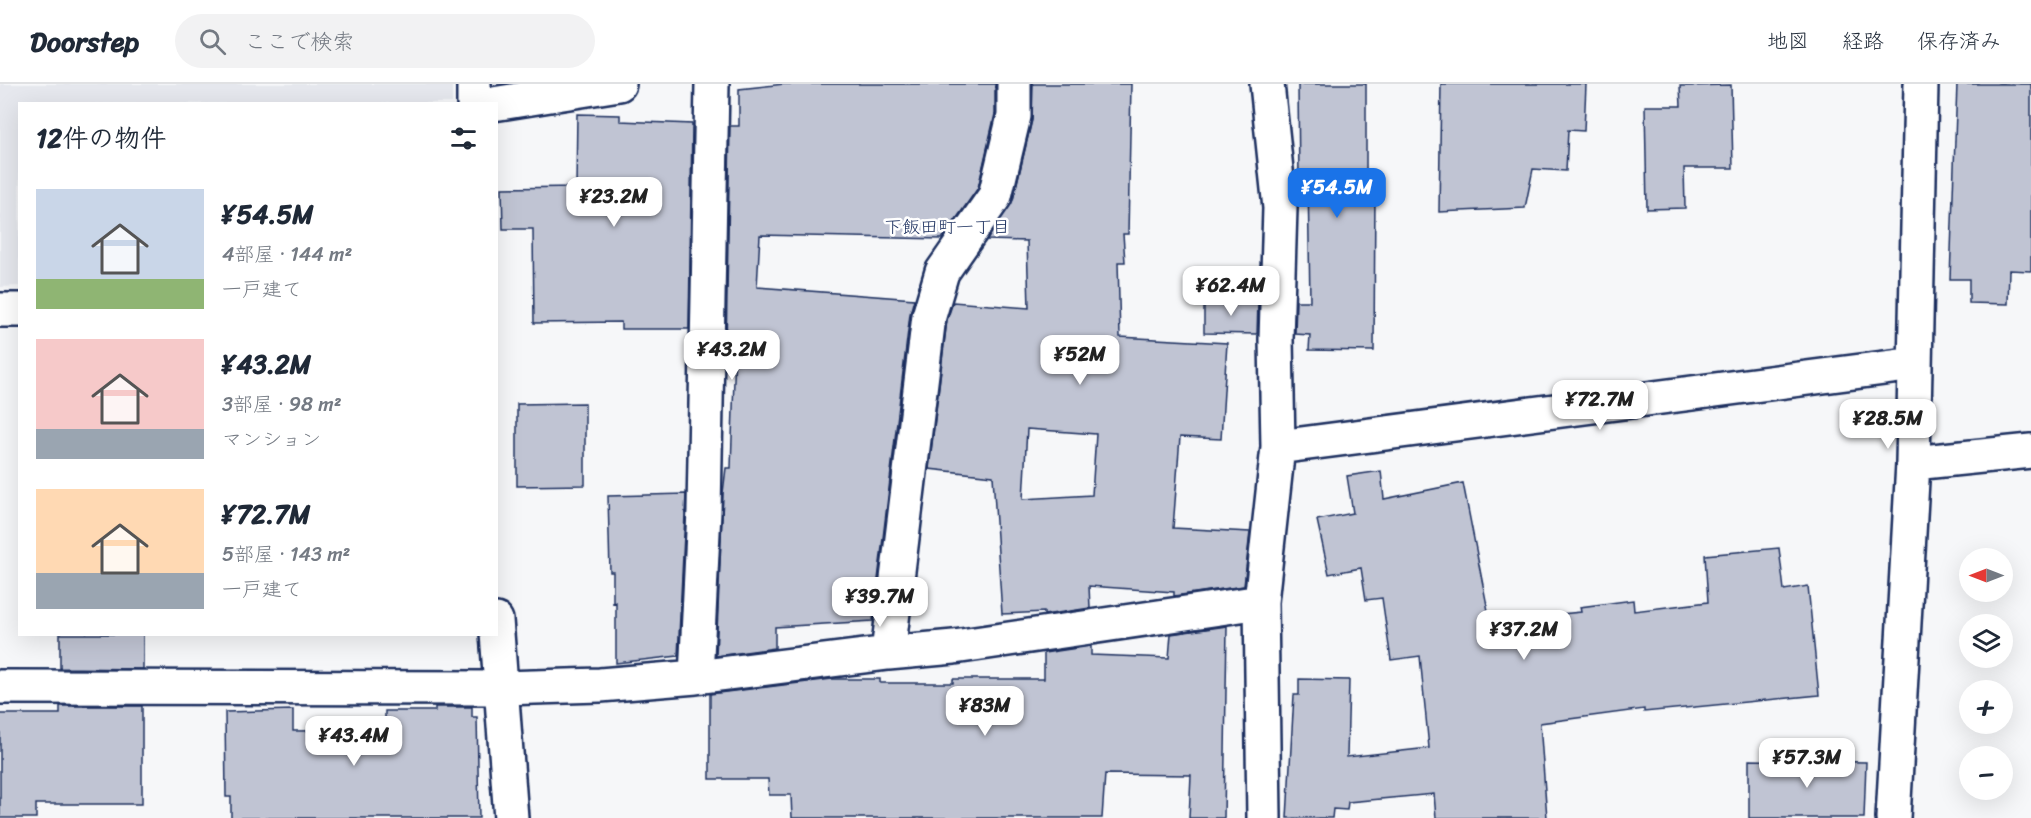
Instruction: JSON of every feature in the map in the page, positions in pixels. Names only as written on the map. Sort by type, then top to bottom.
[{"type":"street","points":[[474,84],[474,102]]},
{"type":"street","points":[[498,103],[619,84]]},
{"type":"street","points":[[696,676],[704,511],[712,84]]},
{"type":"street","points":[[888,653],[929,316],[942,272],[995,196],[1014,116],[1014,84]]},
{"type":"street","points":[[1264,818],[1261,602],[1278,447],[1276,339],[1280,208],[1267,84]]},
{"type":"street","points":[[1893,818],[1913,463],[1921,84]]},
{"type":"street","points":[[0,310],[18,310]]},
{"type":"street","points":[[1278,447],[1915,364]]},
{"type":"street","points":[[1913,463],[2031,451]]},
{"type":"street","points":[[0,687],[502,688],[600,685],[954,647],[1261,602]]},
{"type":"street","points":[[497,636],[511,818]]},
{"type":"shaded area","points":[[0,84],[452,84],[452,102],[18,102],[18,286],[0,287]]},
{"type":"building","points":[[784,84],[995,84],[995,114],[978,188],[942,239],[760,235],[757,287],[914,299],[910,314],[873,621],[775,627],[775,648],[716,656],[723,493],[726,468],[731,468],[735,350],[726,350],[730,126],[739,126],[739,89]]},
{"type":"building","points":[[1033,84],[1131,84],[1128,234],[1123,234],[1125,262],[1118,262],[1120,337],[1227,343],[1221,439],[1180,437],[1173,528],[1250,532],[1244,586],[1174,596],[1174,592],[1089,586],[1090,608],[1044,615],[1044,612],[1002,614],[993,476],[929,469],[947,320],[953,302],[1029,308],[1027,241],[987,240],[1013,200],[1032,120]],"holes":[[[1027,429],[1096,434],[1092,495],[1023,499]]]},
{"type":"building","points":[[1298,84],[1366,84],[1366,190],[1375,189],[1374,351],[1309,350],[1310,335],[1295,334],[1296,301],[1310,301],[1308,181],[1299,181]]},
{"type":"building","points":[[1441,84],[1586,84],[1584,131],[1568,130],[1566,171],[1533,169],[1525,208],[1439,212]]},
{"type":"building","points":[[1957,84],[2031,84],[2031,271],[2009,270],[2008,304],[1969,303],[1969,279],[1950,279]]},
{"type":"building","points":[[1731,85],[1733,168],[1684,168],[1685,208],[1647,209],[1645,106],[1681,106],[1680,86]]},
{"type":"building","points":[[577,114],[620,115],[620,121],[692,124],[689,329],[621,329],[621,322],[534,323],[533,229],[503,229],[502,188],[576,187]]},
{"type":"building","points":[[1204,300],[1258,301],[1257,334],[1204,333]]},
{"type":"building","points":[[585,403],[585,485],[517,486],[517,404]]},
{"type":"building","points":[[1381,471],[1384,499],[1463,483],[1490,621],[1581,612],[1580,607],[1633,600],[1634,611],[1708,602],[1705,555],[1779,548],[1784,590],[1808,586],[1819,695],[1644,712],[1644,709],[1540,723],[1547,818],[1436,818],[1434,794],[1348,802],[1347,810],[1333,809],[1332,818],[1287,818],[1294,695],[1299,695],[1299,679],[1349,680],[1347,757],[1429,748],[1420,656],[1391,660],[1382,598],[1366,600],[1361,568],[1329,574],[1317,520],[1353,513],[1347,476]]},
{"type":"building","points":[[686,494],[678,656],[616,663],[616,602],[613,603],[613,572],[610,572],[608,496]]},
{"type":"building","points":[[1227,626],[1224,818],[1189,818],[1191,775],[1105,774],[1102,818],[792,818],[791,795],[769,795],[768,779],[710,779],[710,694],[832,679],[880,679],[880,683],[953,683],[953,679],[1044,679],[1044,653],[1091,646],[1091,655],[1169,658],[1171,634]]},
{"type":"building","points":[[60,636],[143,636],[143,669],[60,668]]},
{"type":"building","points":[[60,706],[142,706],[142,804],[36,804],[36,818],[0,818],[0,714],[60,714]]},
{"type":"building","points":[[435,707],[472,707],[472,717],[477,717],[479,818],[231,818],[231,797],[226,797],[225,712],[293,710],[293,731],[385,730],[385,711],[435,711]]},
{"type":"building","points":[[1749,760],[1866,762],[1864,818],[1749,818]]},
{"type":"district","name":"下飯田町一丁目","points":[[947,227]]}]
